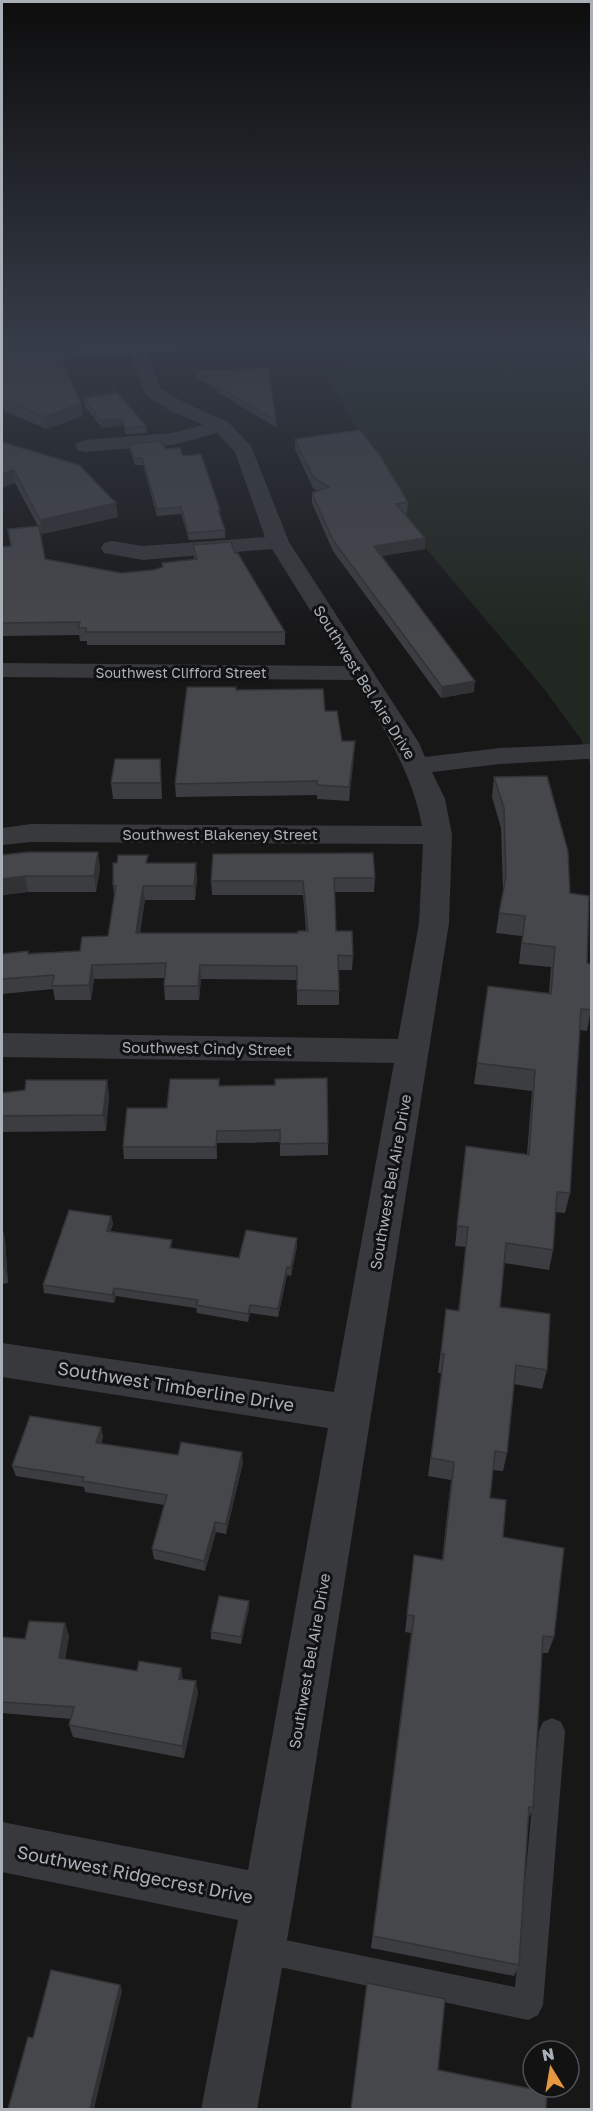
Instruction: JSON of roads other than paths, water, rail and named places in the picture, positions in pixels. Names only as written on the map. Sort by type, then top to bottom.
[{"type":"street","points":[[86,446],[154,441]]},
{"type":"street","name":"Southwest Bel Aire Drive","points":[[229,2109],[268,1900],[434,923],[438,835],[431,799],[406,743],[278,542],[244,450],[235,441]]},
{"type":"street","points":[[112,548],[143,553],[278,542]]},
{"type":"street","name":"Southwest Clifford Street","points":[[2,670],[360,673]]},
{"type":"street","points":[[417,766],[500,756],[586,751]]},
{"type":"street","name":"Southwest Blakeney Street","points":[[2,836],[31,833],[438,835]]},
{"type":"street","name":"Southwest Cindy Street","points":[[2,1045],[412,1051]]},
{"type":"street","name":"Southwest Timberline Drive","points":[[2,1360],[351,1413]]},
{"type":"street","name":"Southwest Ridgecrest Drive","points":[[2,1847],[268,1900]]},
{"type":"lane","points":[[259,1949],[528,2005],[552,1731]]}]
